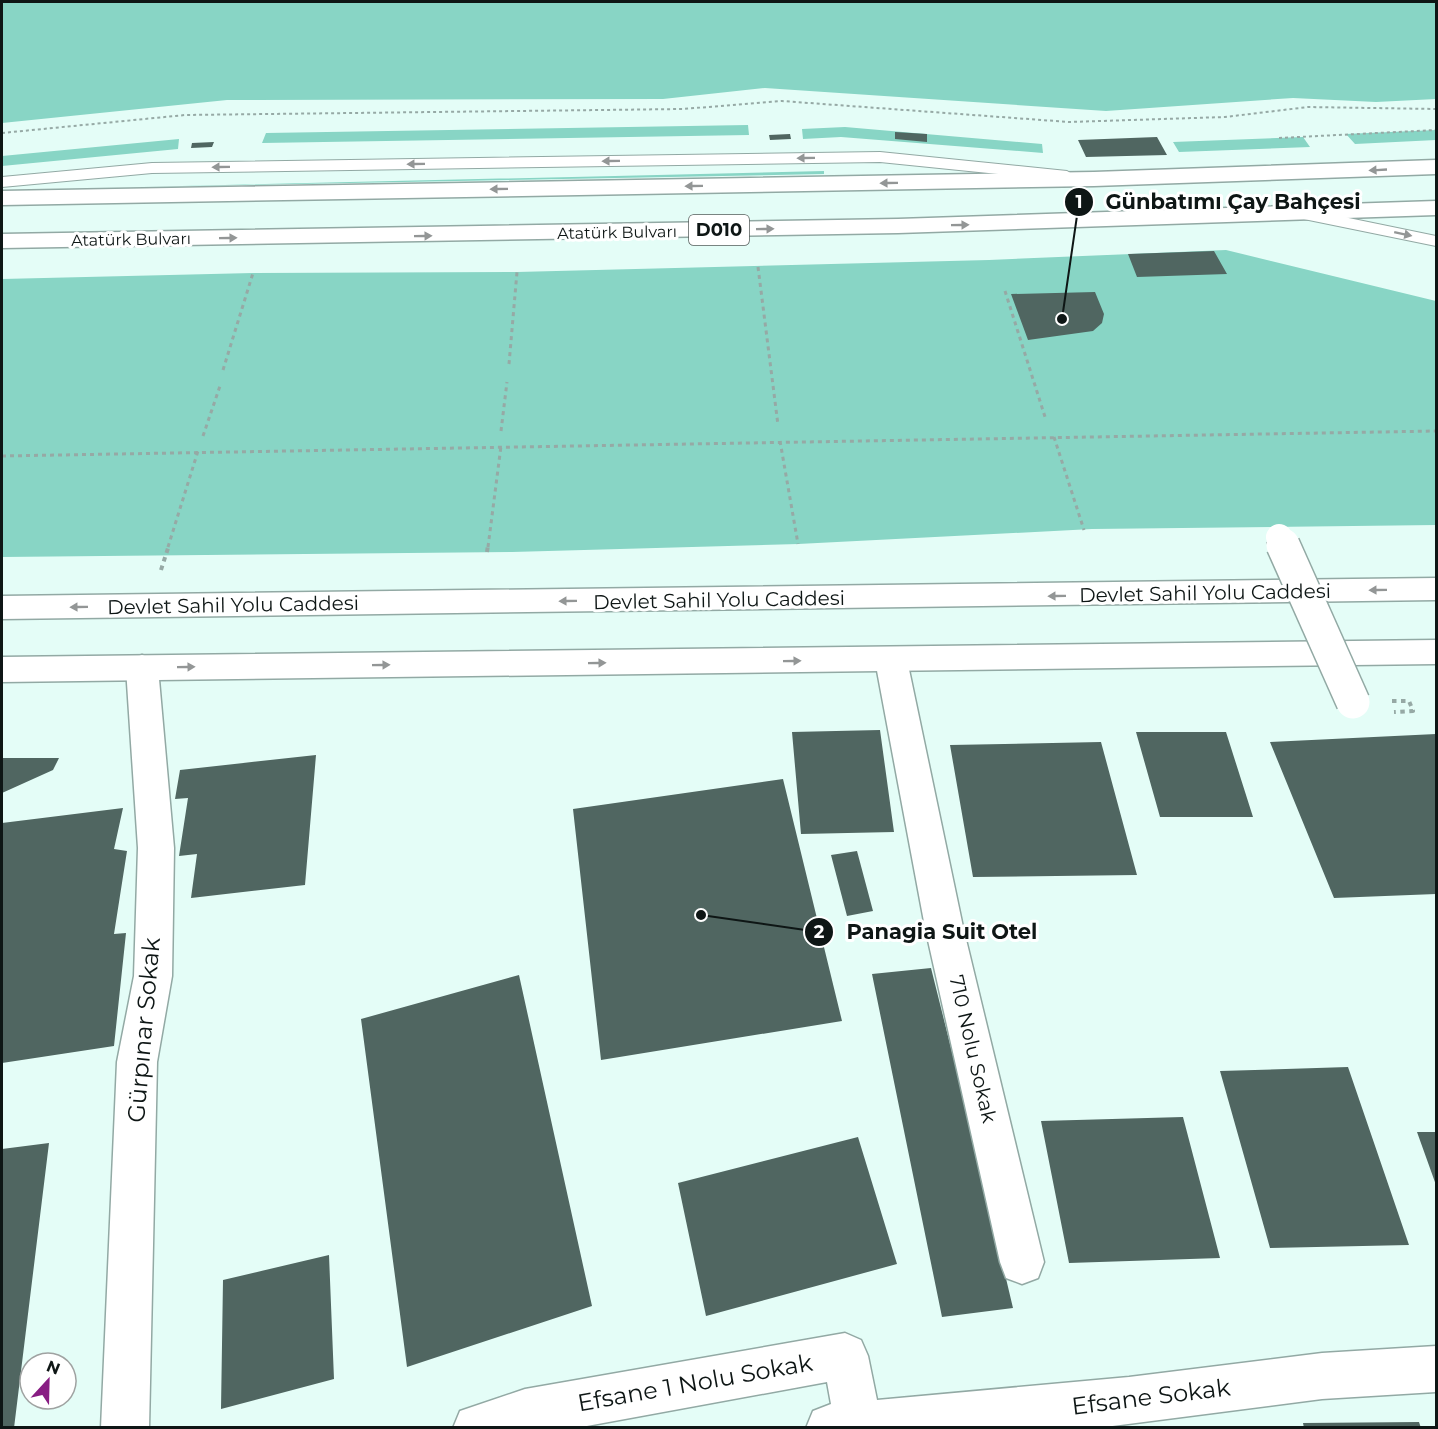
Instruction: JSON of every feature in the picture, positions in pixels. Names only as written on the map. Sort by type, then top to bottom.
[{"type":"main road","name":"D010","points":[[2,198],[1094,179],[1437,167]]},
{"type":"main road","name":"Atatürk Bulvarı","points":[[2,241],[492,235],[992,224],[1437,208]]},
{"type":"main road","points":[[1279,537],[1353,702]]},
{"type":"main road","name":"Devlet Sahil Yolu Caddesi","points":[[2,608],[1437,589]]},
{"type":"main road","points":[[2,670],[1437,652]]},
{"type":"main road","name":"710 Nolu Sokak","points":[[891,660],[945,927],[1022,1262]]},
{"type":"main road","name":"Gürpınar Sokak","points":[[125,1428],[137,1062],[153,976],[156,848],[142,668]]},
{"type":"main road","name":"Efsane 1 Nolu Sokak","points":[[477,1428],[525,1413],[845,1356],[845,1426]]},
{"type":"main road","name":"Efsane Sokak","points":[[845,1426],[1129,1401],[1323,1376],[1437,1369]]},
{"type":"lane","points":[[2,182],[152,168],[880,157],[1094,179]]},
{"type":"lane","name":"Atatürk Bulvarı","points":[[1305,214],[1437,241]]},
{"type":"path","points":[[2,133],[185,115],[683,109],[782,101],[1069,122],[1225,117],[1308,107],[1437,109]]},
{"type":"path","points":[[758,267],[778,425]]},
{"type":"path","points":[[509,364],[517,272]]},
{"type":"path","points":[[223,370],[253,273]]},
{"type":"path","points":[[1005,291],[1046,420]]},
{"type":"path","points":[[501,431],[507,382]]},
{"type":"path","points":[[203,436],[220,386]]},
{"type":"path","points":[[2,456],[1437,431]]},
{"type":"path","points":[[1054,437],[1084,530]]},
{"type":"path","points":[[780,441],[798,544]]},
{"type":"path","points":[[487,552],[501,446]]},
{"type":"path","points":[[151,606],[198,451]]},
{"type":"green space","points":[[2,2],[1436,2],[1436,99],[1376,102],[1293,98],[1106,111],[765,88],[663,99],[227,100],[2,123]]},
{"type":"green space","points":[[748,125],[749,135],[262,143],[266,133]]},
{"type":"green space","points":[[845,127],[1042,144],[1043,153],[841,137],[803,139],[802,129]]},
{"type":"green space","points":[[1436,130],[1436,140],[1355,144],[1346,134]]},
{"type":"green space","points":[[1303,137],[1310,147],[1179,152],[1173,142]]},
{"type":"green space","points":[[179,139],[178,149],[2,166],[2,156]]},
{"type":"green space","points":[[824,171],[824,174],[140,187]]},
{"type":"green space","points":[[1226,250],[1436,301],[1436,525],[1092,529],[798,544],[512,552],[2,557],[2,279],[253,273],[517,272],[989,260]]},
{"type":"building","points":[[895,132],[927,134],[927,142],[895,139]]},
{"type":"building","points":[[790,134],[791,139],[770,140],[769,135]]},
{"type":"building","points":[[1157,137],[1167,155],[1086,157],[1078,140]]},
{"type":"building","points":[[214,142],[212,147],[191,148],[192,143]]},
{"type":"building","points":[[1214,251],[1227,274],[1137,277],[1128,254]]},
{"type":"building","points":[[1095,292],[1104,314],[1102,323],[1093,331],[1028,340],[1011,294]]},
{"type":"building","points":[[880,730],[894,832],[801,834],[792,732]]},
{"type":"building","points":[[1136,732],[1226,732],[1253,817],[1160,817]]},
{"type":"building","points":[[1436,734],[1436,894],[1334,898],[1270,742]]},
{"type":"building","points":[[1101,742],[1137,875],[973,877],[950,745]]},
{"type":"building","points":[[316,755],[305,885],[191,898],[197,854],[179,856],[188,798],[175,799],[180,770]]},
{"type":"building","points":[[2,758],[59,758],[53,770],[2,793]]},
{"type":"building","points":[[783,779],[842,1021],[601,1060],[573,809]]},
{"type":"building","points":[[123,808],[114,849],[127,851],[114,934],[126,933],[114,1046],[2,1063],[2,823]]},
{"type":"building","points":[[857,851],[873,911],[847,916],[831,855]]},
{"type":"building","points":[[931,968],[1013,1308],[942,1317],[872,974]]},
{"type":"building","points":[[519,975],[592,1306],[407,1367],[361,1019]]},
{"type":"building","points":[[1348,1067],[1409,1245],[1270,1248],[1220,1071]]},
{"type":"building","points":[[1183,1117],[1220,1258],[1069,1263],[1041,1121]]},
{"type":"building","points":[[1417,1132],[1436,1132],[1436,1185]]},
{"type":"building","points":[[858,1137],[897,1264],[706,1316],[678,1183]]},
{"type":"building","points":[[49,1143],[23,1351],[18,1351],[18,1395],[14,1428],[2,1428],[2,1149]]},
{"type":"building","points":[[329,1255],[334,1379],[221,1409],[223,1280]]},
{"type":"building","points":[[1419,1422],[1421,1428],[1304,1428],[1303,1423]]},
{"type":"place","name":"Günbatımı Çay Bahçesi","points":[[1062,319]]},
{"type":"place","name":"Panagia Suit Otel","points":[[701,915]]}]
